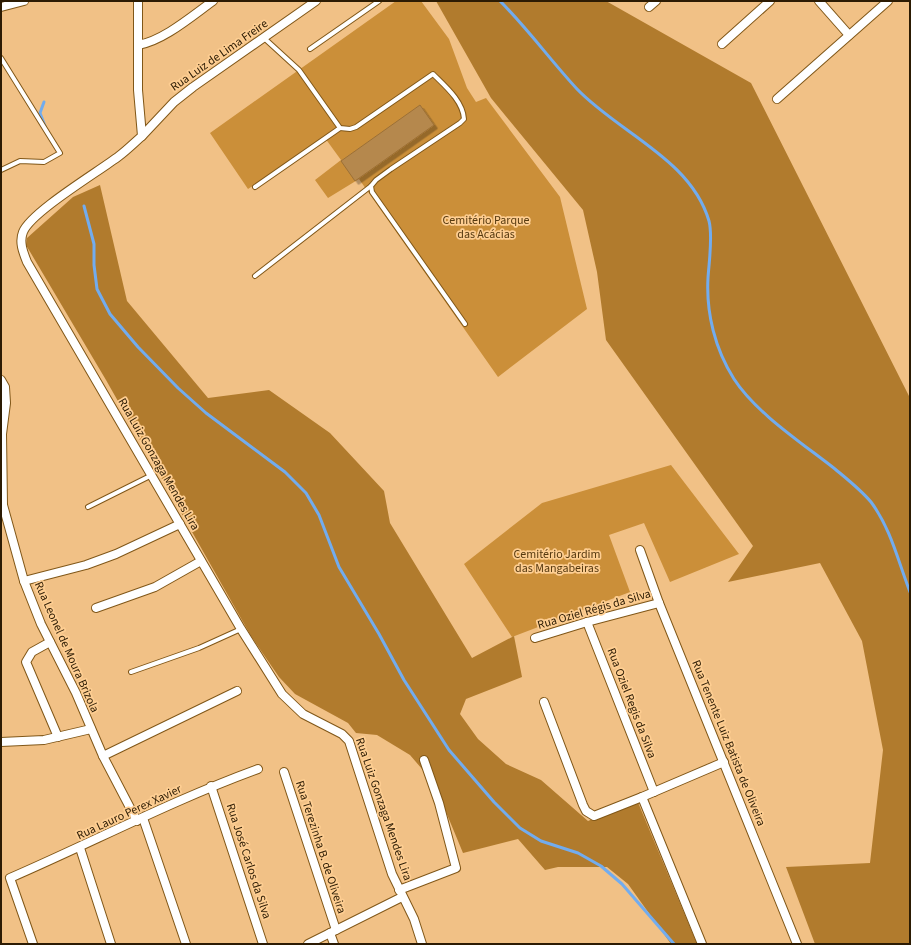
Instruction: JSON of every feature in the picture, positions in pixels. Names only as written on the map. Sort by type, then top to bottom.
[{"type":"street","points":[[1,7],[24,1]]},
{"type":"street","points":[[138,1],[138,90],[142,136]]},
{"type":"street","points":[[138,46],[164,34],[213,1]]},
{"type":"street","name":"Rua Luiz de Lima Freire","points":[[142,136],[174,102],[316,1]]},
{"type":"street","points":[[649,7],[656,1]]},
{"type":"street","points":[[722,44],[770,1]]},
{"type":"street","points":[[819,1],[849,35]]},
{"type":"street","points":[[776,99],[888,1]]},
{"type":"street","name":"Rua Luiz Gonzaga Mendes Lira","points":[[142,136],[120,156],[36,215],[23,232],[21,241],[22,251],[27,262],[153,475],[201,561],[241,629],[282,694],[302,714],[342,734],[349,741],[392,874],[400,894],[414,919],[422,944]]},
{"type":"street","name":"Rua Leonel de Moura Brizola","points":[[1,380],[5,388],[6,404],[1,434],[2,505],[24,581],[50,642],[76,693],[103,756],[140,819],[186,944]]},
{"type":"street","points":[[24,581],[86,565],[116,554],[180,524]]},
{"type":"street","name":"Rua Tenente Luiz Batista de Oliveira","points":[[640,550],[659,603],[797,944]]},
{"type":"street","points":[[96,608],[155,587],[201,561]]},
{"type":"street","name":"Rua Oziel Régis da Silva","points":[[535,638],[659,603]]},
{"type":"street","name":"Rua Oziel Regis da Silva","points":[[588,622],[654,792]]},
{"type":"street","points":[[50,642],[32,652],[27,658],[27,667],[58,737]]},
{"type":"street","points":[[103,756],[238,691]]},
{"type":"street","points":[[544,702],[583,805],[589,814],[594,816],[724,762]]},
{"type":"street","points":[[1,742],[24,742],[58,737],[91,729]]},
{"type":"street","points":[[308,944],[400,894],[456,868],[439,803],[424,760]]},
{"type":"street","name":"Rua Lauro Perex Xavier","points":[[33,944],[10,878],[80,848],[211,786],[258,769]]},
{"type":"street","name":"Rua Terezinha B. de Oliveira","points":[[284,772],[333,931],[334,944]]},
{"type":"street","name":"Rua José Carlos da Silva","points":[[211,786],[263,944]]},
{"type":"street","points":[[642,797],[702,944]]},
{"type":"street","points":[[80,848],[111,944]]},
{"type":"lane","points":[[310,49],[379,1]]},
{"type":"lane","points":[[264,38],[300,70],[340,128]]},
{"type":"lane","points":[[1,58],[60,153],[44,162],[20,161],[1,170]]},
{"type":"lane","points":[[255,187],[340,128],[350,129],[356,127],[433,74],[455,97],[463,113],[464,119],[460,123],[376,180],[371,186],[255,276]]},
{"type":"lane","points":[[371,186],[372,192],[465,324]]},
{"type":"lane","points":[[88,507],[153,475]]},
{"type":"lane","points":[[131,672],[199,648],[241,629]]},
{"type":"green space","name":"Cemitério Parque das Acácias","points":[[396,1],[421,1],[449,39],[467,88],[476,102],[486,98],[560,197],[587,309],[498,377],[359,179],[328,198],[315,180],[341,160],[325,138],[248,189],[210,133]]},
{"type":"green space","name":"Cemitério Jardim das Mangabeiras","points":[[671,465],[739,554],[670,582],[644,523],[609,535],[630,592],[512,637],[464,564],[542,503]]},
{"type":"shaded area","points":[[436,1],[606,1],[751,83],[910,398],[910,944],[815,944],[786,867],[870,863],[883,750],[862,641],[820,563],[728,582],[753,546],[606,340],[597,272],[583,210],[491,98]]},
{"type":"shaded area","points":[[100,185],[127,301],[208,398],[269,390],[330,433],[384,491],[390,523],[472,658],[514,636],[522,677],[466,699],[460,714],[478,739],[506,764],[541,780],[588,821],[637,800],[697,944],[671,944],[628,884],[607,867],[558,867],[545,870],[518,839],[463,853],[434,783],[410,755],[377,735],[356,733],[348,723],[295,694],[279,677],[251,636],[106,380],[26,245],[27,238],[73,197]]},
{"type":"building","points":[[420,105],[434,125],[355,181],[341,161]]},
{"type":"waterway","points":[[500,1],[577,89],[594,105],[652,148],[687,180],[700,199],[709,221],[711,241],[708,278],[710,317],[717,343],[727,367],[743,392],[754,404],[780,427],[835,469],[871,502],[889,534],[910,592]]},
{"type":"waterway","points":[[44,102],[40,113],[45,126]]},
{"type":"waterway","points":[[84,206],[94,244],[94,265],[97,289],[110,314],[138,347],[178,388],[206,413],[285,472],[306,493],[319,515],[339,567],[379,634],[404,680],[449,750],[494,802],[520,828],[541,841],[578,853],[601,866],[622,884],[674,944]]}]
